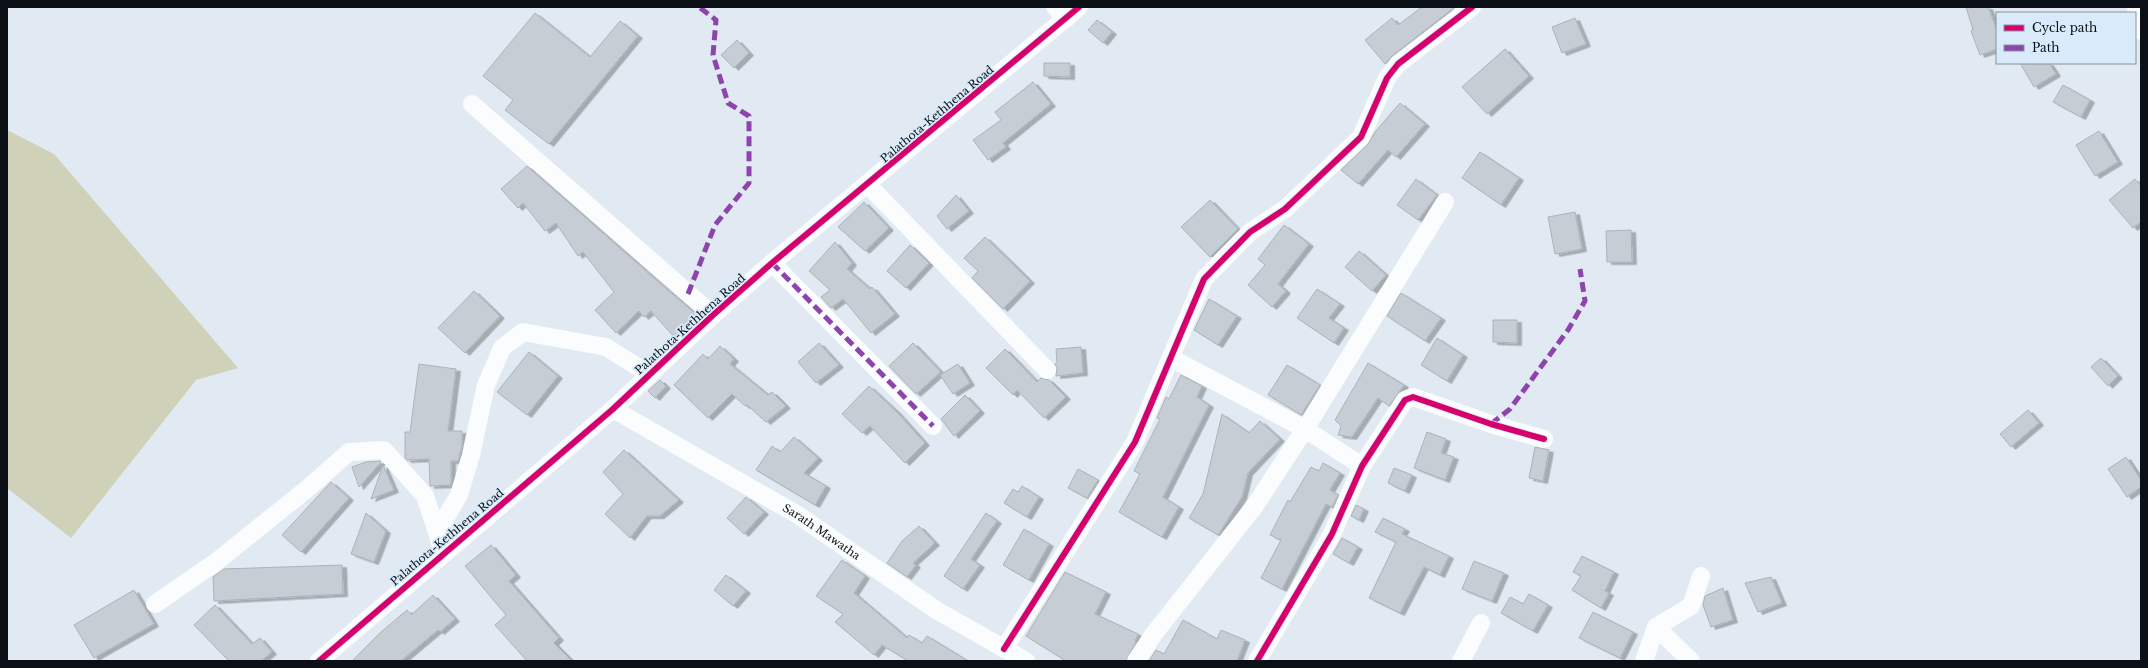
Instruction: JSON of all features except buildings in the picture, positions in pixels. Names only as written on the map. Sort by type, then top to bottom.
[{"type":"street","points":[[1004,649],[1134,442],[1204,279],[1250,232],[1285,209],[1361,137],[1388,78],[1398,64],[1472,7]]},
{"type":"street","points":[[2136,7],[2141,31]]},
{"type":"street","name":"Palathota-Kethhena Road","points":[[319,661],[613,409],[713,315],[772,263],[868,185],[1067,11]]},
{"type":"street","points":[[472,104],[713,315]]},
{"type":"street","points":[[868,185],[1047,370]]},
{"type":"street","points":[[1136,661],[1153,635],[1254,507],[1305,429],[1445,202]]},
{"type":"street","points":[[772,263],[933,426]]},
{"type":"street","points":[[437,532],[459,494],[471,455],[486,385],[499,354],[502,348],[523,332],[606,347],[650,374]]},
{"type":"street","points":[[1171,358],[1305,429],[1362,466]]},
{"type":"street","points":[[1257,661],[1332,534],[1362,466],[1405,400],[1413,397],[1491,424],[1544,439]]},
{"type":"street","name":"Sarath Mawatha","points":[[613,409],[798,515],[936,610],[1026,661]]},
{"type":"street","points":[[155,604],[216,562],[307,489],[349,452],[384,450],[425,496],[444,554]]},
{"type":"street","points":[[1644,661],[1656,628],[1691,606],[1701,576]]},
{"type":"street","points":[[1461,661],[1480,623]]},
{"type":"street","points":[[1656,628],[1691,661]]},
{"type":"green space","points":[[7,130],[54,154],[238,368],[196,380],[71,538],[7,488]]},
{"type":"marked path","points":[[688,294],[715,225],[749,183],[749,116],[728,103],[713,55],[716,20],[699,7]]},
{"type":"marked path","points":[[772,263],[933,426]]},
{"type":"marked path","points":[[1491,424],[1510,409],[1568,330],[1585,301],[1580,269]]},
{"type":"cycle path","points":[[319,661],[613,409],[713,315],[772,263],[1079,7]]},
{"type":"cycle path","points":[[1004,649],[1135,442],[1204,279],[1250,232],[1285,209],[1361,137],[1387,78],[1398,64],[1472,7]]},
{"type":"cycle path","points":[[1257,661],[1332,534],[1362,466],[1405,400],[1413,397],[1491,424],[1544,439]]}]
